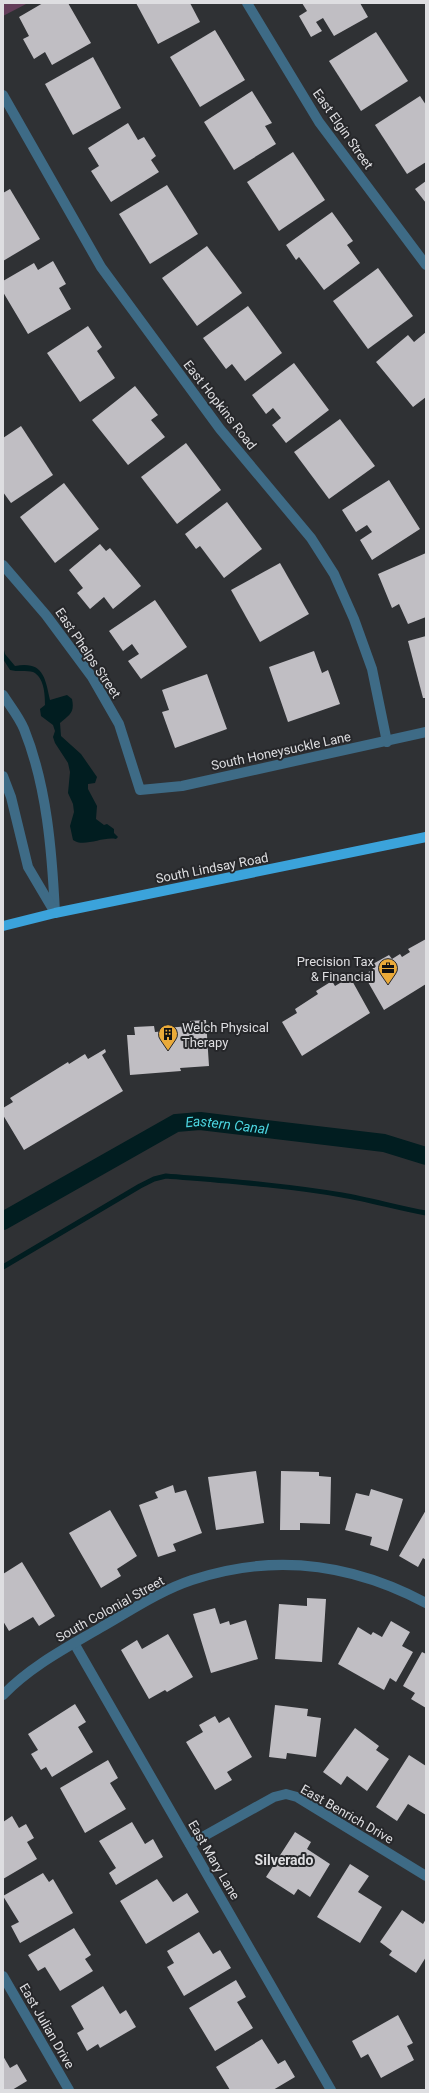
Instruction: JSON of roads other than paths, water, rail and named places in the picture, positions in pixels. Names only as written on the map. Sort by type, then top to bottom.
[{"type":"main road","name":"South Lindsay Road","points":[[3,926],[55,913],[426,837]]},
{"type":"street","name":"East Elgin Street","points":[[247,3],[319,122],[426,265]]},
{"type":"street","name":"East Hopkins Road","points":[[3,95],[101,267],[220,429],[311,538],[334,574],[354,619],[372,669],[387,742]]},
{"type":"street","name":"East Phelps Street","points":[[3,565],[46,615],[92,677],[119,724],[140,790]]},
{"type":"street","points":[[3,695],[23,728],[34,760],[53,858],[55,913]]},
{"type":"street","name":"South Honeysuckle Lane","points":[[140,790],[182,786],[387,742],[426,732]]},
{"type":"street","points":[[3,776],[28,867],[55,913]]},
{"type":"street","name":"South Colonial Street","points":[[3,1695],[38,1664],[153,1597],[192,1580],[250,1566],[293,1565],[334,1569],[365,1576],[398,1589],[426,1603]]},
{"type":"street","name":"East Mary Lane","points":[[74,1643],[331,2090]]},
{"type":"street","name":"East Benrich Drive","points":[[190,1844],[274,1797],[286,1794],[297,1797],[426,1876]]},
{"type":"street","name":"East Julian Drive","points":[[3,1976],[69,2090]]},
{"type":"water","points":[[3,646],[5,654],[15,666],[32,666],[41,672],[50,700],[67,695],[72,699],[72,711],[69,716],[60,723],[61,736],[81,754],[97,777],[95,783],[88,784],[88,789],[97,806],[96,819],[104,825],[107,824],[114,829],[114,833],[118,837],[116,839],[105,839],[83,843],[73,840],[70,826],[74,812],[73,804],[68,793],[70,772],[68,763],[55,743],[53,737],[55,731],[53,725],[41,716],[40,709],[45,705],[42,682],[37,674],[33,672],[10,670],[3,659]]},
{"type":"waterway","name":"Eastern Canal","points":[[3,1221],[176,1123],[200,1121],[384,1143],[426,1156]]},
{"type":"waterway","points":[[3,1267],[140,1186],[154,1179],[166,1176],[320,1192],[353,1197],[426,1213]]},
{"type":"place","name":"Precision Tax & Financial","points":[[388,985]]},
{"type":"place","name":"Welch Physical Therapy","points":[[168,1051]]},
{"type":"district","name":"Silverado","points":[[284,1860]]}]
